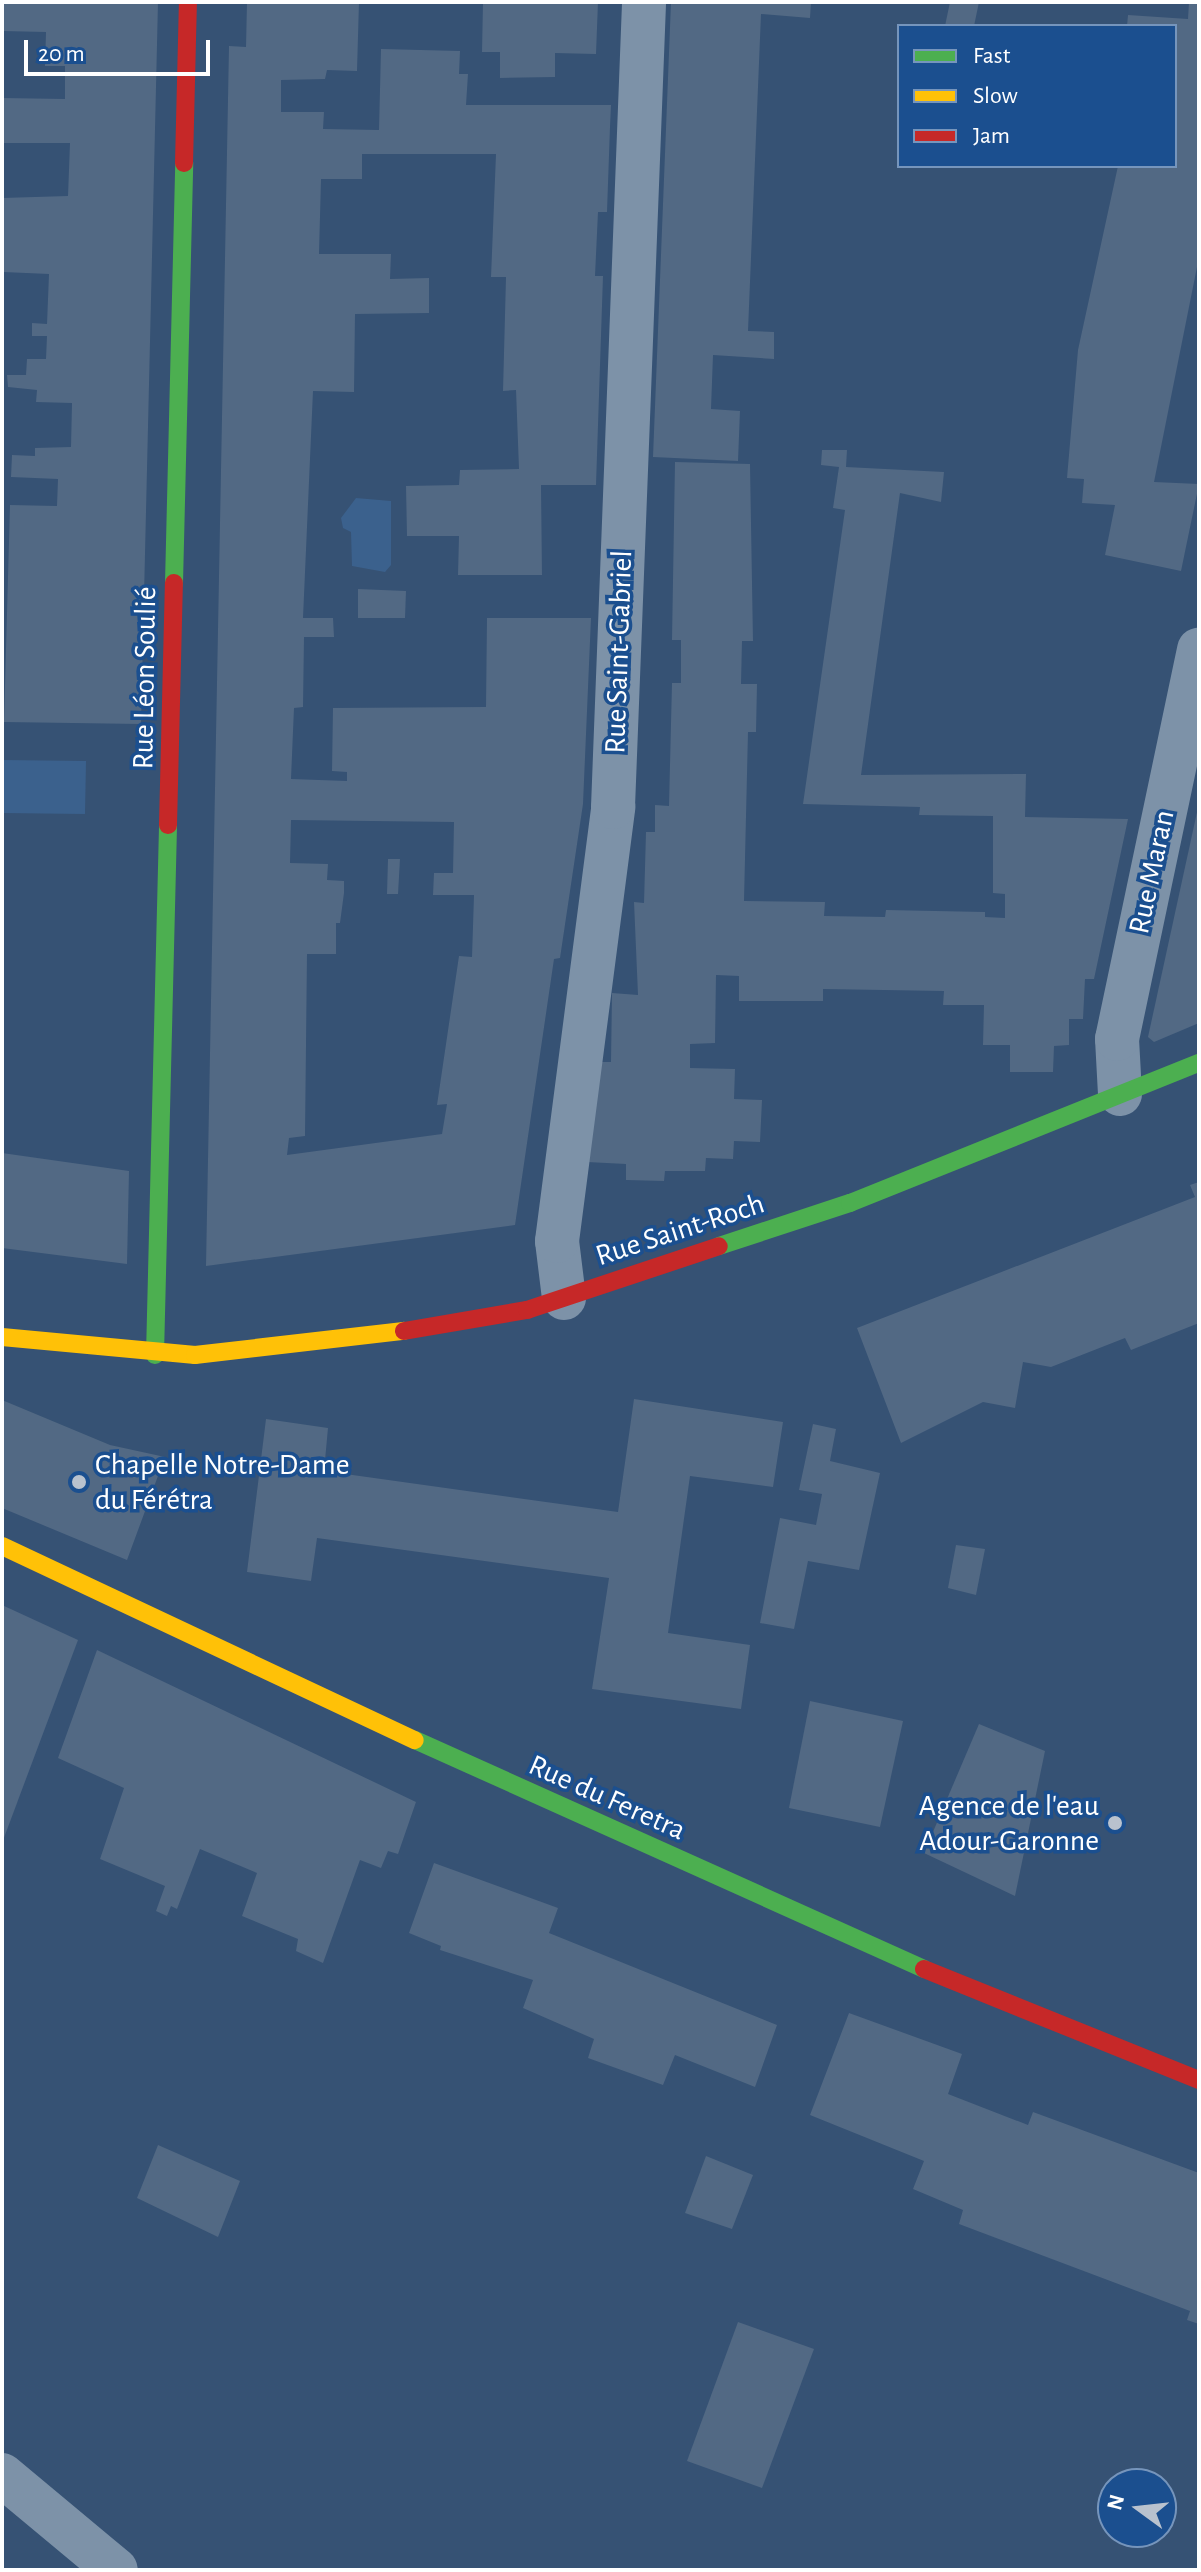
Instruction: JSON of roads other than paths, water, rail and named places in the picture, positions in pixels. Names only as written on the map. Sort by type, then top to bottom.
[{"type":"street","name":"Rue Léon Soulié","points":[[155,1355],[188,2]]},
{"type":"street","name":"Rue Saint-Gabriel","points":[[564,1298],[557,1241],[613,807],[644,2]]},
{"type":"street","name":"Rue Maran","points":[[1120,1094],[1117,1039],[1199,650]]},
{"type":"street","name":"Rue Saint-Roch","points":[[2,1337],[155,1355],[413,1330],[564,1298],[850,1203],[1199,1063]]},
{"type":"street","name":"Rue du Feretra","points":[[2,1546],[611,1832],[950,1980],[1199,2080]]},
{"type":"street","points":[[2,2475],[116,2570]]},
{"type":"water","points":[[356,498],[391,501],[391,565],[385,572],[352,566],[351,532],[343,528],[341,518]]},
{"type":"water","points":[[2,760],[86,761],[85,814],[2,813]]},
{"type":"place","name":"Chapelle Notre-Dame du Férétra","points":[[79,1482]]},
{"type":"place","name":"Agence de l'eau Adour-Garonne","points":[[1115,1823]]}]
